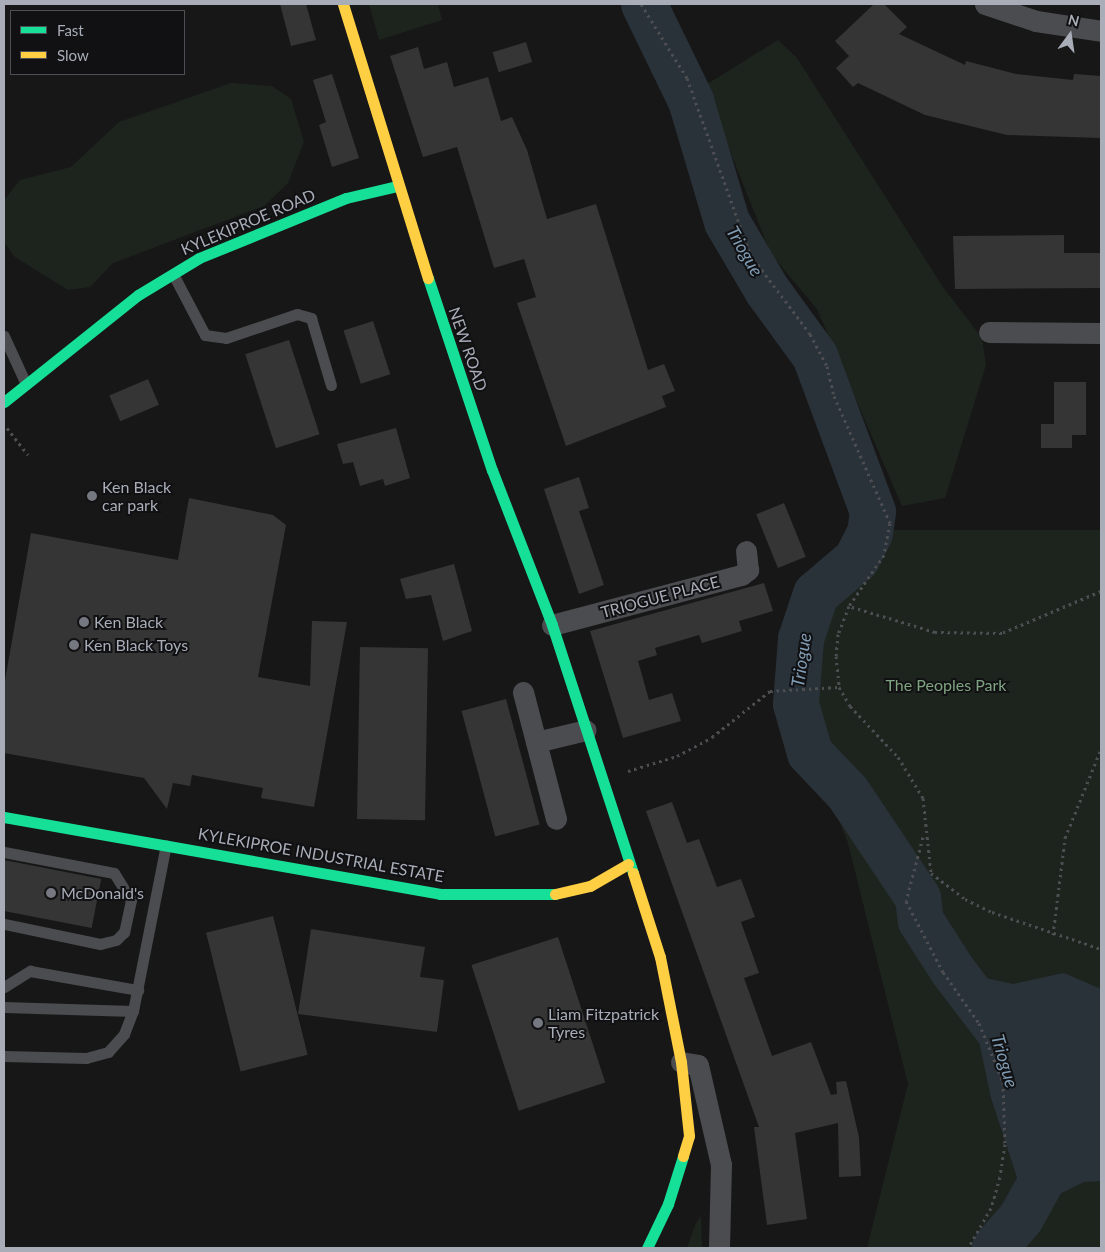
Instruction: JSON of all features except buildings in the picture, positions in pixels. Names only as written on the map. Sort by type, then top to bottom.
[{"type":"main road","name":"NEW ROAD","points":[[343,4],[397,186],[492,470],[552,625],[628,864],[660,956],[681,1062],[689,1136],[668,1204],[647,1248]]},
{"type":"main road","name":"KYLEKIPROE ROAD","points":[[4,402],[138,295],[199,258],[346,198],[397,186]]},
{"type":"main road","name":"KYLEKIPROE INDUSTRIAL ESTATE","points":[[4,817],[167,844],[440,894],[545,896],[590,886],[628,864]]},
{"type":"street","points":[[985,4],[1036,21],[1101,31]]},
{"type":"street","points":[[989,332],[1101,333]]},
{"type":"street","name":"TRIOGUE PLACE","points":[[552,625],[741,575],[748,570],[746,551]]},
{"type":"street","points":[[523,692],[556,819]]},
{"type":"street","points":[[536,742],[586,730]]},
{"type":"street","points":[[681,1062],[698,1065],[721,1165],[719,1248]]},
{"type":"lane","points":[[173,274],[205,335],[226,338],[297,314],[311,318],[331,385]]},
{"type":"lane","points":[[4,336],[26,384]]},
{"type":"lane","points":[[4,1056],[86,1058],[108,1052],[124,1034],[133,1011],[138,990],[167,844]]},
{"type":"lane","points":[[4,852],[114,873],[131,900],[124,932],[116,940],[100,944],[4,924]]},
{"type":"lane","points":[[4,987],[30,971],[138,990]]},
{"type":"lane","points":[[4,1007],[133,1011]]},
{"type":"path","points":[[641,4],[687,78],[750,254],[810,334],[827,366],[841,412],[890,523],[884,555],[849,606],[838,634],[839,687],[911,776],[923,798],[923,836],[931,873],[946,885],[992,912],[1053,935],[1101,949]]},
{"type":"path","points":[[4,424],[28,455]]},
{"type":"path","points":[[849,606],[935,632],[1002,633],[1101,591]]},
{"type":"path","points":[[601,780],[677,756],[712,738],[770,691],[808,687],[839,687]]},
{"type":"path","points":[[1053,935],[1065,838],[1101,750]]},
{"type":"path","points":[[923,836],[911,873],[906,901],[943,972],[979,1023],[1003,1082],[1005,1144],[1000,1177],[991,1208],[968,1248]]},
{"type":"green space","points":[[369,4],[438,4],[442,20],[379,40]]},
{"type":"green space","points":[[778,40],[797,58],[943,287],[982,338],[986,365],[945,498],[902,506],[817,309],[771,254],[704,86]]},
{"type":"green space","points":[[231,83],[272,86],[291,99],[304,142],[288,183],[264,206],[113,263],[90,287],[68,290],[15,257],[4,242],[4,200],[20,180],[71,167],[119,122]]},
{"type":"green space","name":"The Peoples Park","points":[[853,530],[1101,530],[1101,1248],[867,1248],[908,1084],[848,843],[824,782],[802,756],[787,703],[788,623],[813,579]]},
{"type":"green space","points":[[701,1216],[702,1248],[687,1248],[696,1223]]},
{"type":"shaded area","points":[[953,971],[1013,984],[1064,973],[1101,989],[1101,1181],[1084,1182],[1047,1200],[1001,1248],[995,1248],[1021,1218],[1042,1180],[1013,1091],[1001,1035]]},
{"type":"waterway","name":"Triogue","points":[[644,4],[691,101],[727,222],[767,290],[815,356],[873,512],[870,533],[856,560],[816,594],[801,639],[796,704],[810,753],[848,793],[918,898],[921,921],[953,971],[1001,1034],[1013,1091],[1042,1180],[1021,1218],[995,1248]]},
{"type":"traffic: fast","points":[[4,402],[138,295],[199,258],[346,198],[397,186]]},
{"type":"traffic: fast","points":[[428,278],[492,470],[552,625],[633,873]]},
{"type":"traffic: fast","points":[[4,817],[440,894],[555,894]]},
{"type":"traffic: fast","points":[[647,1248],[668,1204],[683,1156]]},
{"type":"traffic: slow","points":[[343,4],[428,278]]},
{"type":"traffic: slow","points":[[555,894],[590,886],[628,864]]},
{"type":"traffic: slow","points":[[633,873],[660,957],[681,1062],[689,1136],[683,1156]]},
{"type":"place","name":"Ken Black car park","points":[[92,496]]},
{"type":"place","name":"Ken Black","points":[[84,622]]},
{"type":"place","name":"Ken Black Toys","points":[[74,645]]},
{"type":"place","name":"McDonald's","points":[[51,893]]},
{"type":"place","name":"Liam Fitzpatrick Tyres","points":[[538,1023]]}]
